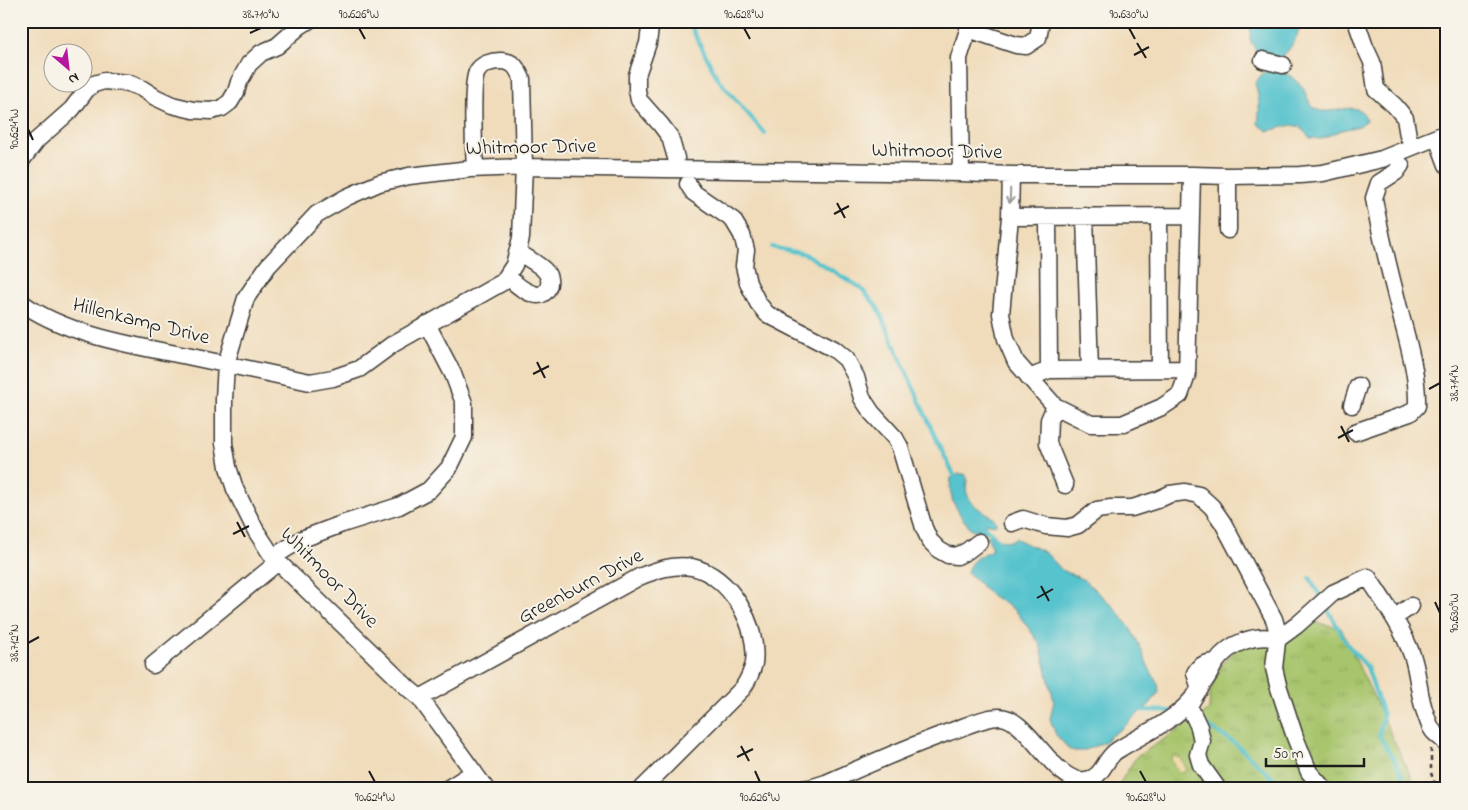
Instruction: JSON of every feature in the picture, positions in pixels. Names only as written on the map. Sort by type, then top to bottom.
[{"type":"street","points":[[21,161],[37,140],[72,110],[87,89],[94,84],[104,81],[128,83],[172,105],[193,110],[211,111],[222,108],[230,102],[249,64],[262,53],[278,46],[308,21]]},
{"type":"street","points":[[651,21],[648,43],[638,75],[637,90],[639,100],[670,137],[676,158]]},
{"type":"street","points":[[961,173],[959,58],[969,25],[1016,45],[1026,46],[1038,38],[1040,27],[1038,21]]},
{"type":"street","points":[[1356,21],[1372,62],[1376,89],[1405,118],[1408,136]]},
{"type":"street","points":[[1263,60],[1283,65]]},
{"type":"street","points":[[475,169],[474,88],[476,73],[484,65],[497,61],[508,61],[517,68],[522,79],[524,167],[521,238],[514,265],[507,276],[533,295],[541,294],[550,285],[550,279],[546,271],[518,252]]},
{"type":"street","points":[[1442,135],[1447,166]]},
{"type":"street","name":"Whitmoor Drive","points":[[486,789],[420,698],[276,559],[256,531],[235,489],[228,467],[224,443],[226,364],[246,298],[268,266],[318,214],[347,197],[379,183],[410,176],[475,169],[524,167],[1011,175],[1300,175],[1323,173],[1382,159],[1442,135]]},
{"type":"street","points":[[1355,432],[1410,413],[1417,406],[1415,381],[1407,338],[1374,198],[1379,183],[1396,172],[1401,165]]},
{"type":"street","points":[[1011,175],[1010,217],[1001,314],[1006,339],[1016,362],[1055,406],[1091,424],[1122,424],[1162,407],[1180,395],[1187,375],[1192,175]]},
{"type":"street","points":[[1228,176],[1228,230]]},
{"type":"street","points":[[688,184],[694,193],[734,220],[742,235],[746,250],[744,266],[748,283],[758,303],[767,314],[834,349],[846,359],[856,377],[862,398],[872,413],[895,438],[900,447],[924,528],[930,541],[939,550],[948,555],[958,556],[979,542]]},
{"type":"street","points":[[1085,216],[1090,370]]},
{"type":"street","points":[[1159,216],[1160,369]]},
{"type":"street","points":[[1010,217],[1190,216]]},
{"type":"street","points":[[1048,217],[1049,370]]},
{"type":"street","name":"Hillenkamp Drive","points":[[21,302],[38,314],[105,338],[310,382],[333,378],[359,369],[393,344],[502,282],[507,276]]},
{"type":"street","points":[[153,665],[276,559],[302,539],[399,506],[429,490],[449,468],[464,437],[464,403],[453,374],[427,324]]},
{"type":"street","points":[[1029,378],[1049,370],[1187,369]]},
{"type":"street","points":[[1352,405],[1358,386]]},
{"type":"street","points":[[1055,406],[1049,420],[1048,443],[1065,485]]},
{"type":"street","points":[[1012,523],[1023,519],[1046,526],[1067,528],[1078,525],[1097,510],[1132,508],[1170,494],[1185,492],[1199,495],[1212,507],[1229,533],[1274,619],[1278,633],[1274,668],[1278,685],[1309,772],[1324,789]]},
{"type":"street","name":"Greenburn Drive","points":[[420,698],[639,577],[656,570],[674,566],[691,567],[707,572],[721,582],[743,610],[754,642],[754,664],[743,688],[642,789]]},
{"type":"street","points":[[1218,789],[1201,765],[1198,755],[1202,742],[1199,727],[1190,706],[1216,662],[1238,642],[1268,637],[1278,639],[1304,620],[1333,593],[1368,577],[1394,618],[1412,656],[1422,707],[1434,732],[1447,746]]},
{"type":"street","points":[[1394,618],[1411,606]]},
{"type":"street","points":[[801,789],[826,783],[931,738],[1000,717],[1009,718],[1017,724],[1047,757],[1067,775],[1085,781],[1102,770],[1111,755],[1186,707],[1196,694]]},
{"type":"street","points":[[447,789],[474,772]]},
{"type":"path","points":[[1434,732],[1431,773],[1437,789]]},
{"type":"green space","points":[[1313,622],[1341,628],[1417,789],[1116,789],[1136,757],[1209,710],[1210,692],[1221,664],[1240,646],[1258,642]]},
{"type":"sand","points":[[1174,756],[1184,762],[1184,773],[1174,766],[1171,759]]},
{"type":"water","points":[[1251,21],[1300,21],[1294,41],[1282,57],[1259,56],[1250,40]]},
{"type":"water","points":[[1270,69],[1292,77],[1301,85],[1311,104],[1317,110],[1328,111],[1354,108],[1364,114],[1366,120],[1360,126],[1341,130],[1321,139],[1310,138],[1300,127],[1292,125],[1268,131],[1258,124],[1259,104],[1255,84],[1261,75]]},
{"type":"water","points":[[959,474],[965,474],[968,480],[966,488],[972,502],[997,523],[994,525],[986,523],[988,532],[986,533],[971,529],[953,502],[950,489],[951,478]]},
{"type":"water","points":[[990,535],[996,540],[1011,541],[1015,538],[1046,553],[1062,570],[1084,580],[1114,607],[1130,628],[1139,644],[1158,684],[1159,692],[1150,704],[1105,742],[1083,751],[1074,751],[1069,749],[1056,735],[1050,719],[1054,701],[1040,644],[1016,611],[990,594],[967,572],[974,561],[992,550],[986,536]]},
{"type":"waterway","points":[[688,21],[718,79],[765,134]]},
{"type":"waterway","points":[[772,247],[805,254],[861,288],[878,308],[957,481]]},
{"type":"waterway","points":[[985,527],[1001,543]]},
{"type":"waterway","points":[[1310,578],[1321,598]]},
{"type":"waterway","points":[[1326,606],[1347,644],[1367,667],[1383,715],[1379,735],[1397,764],[1408,789]]},
{"type":"waterway","points":[[1140,710],[1171,711]]},
{"type":"waterway","points":[[1204,724],[1236,744],[1285,789]]}]
